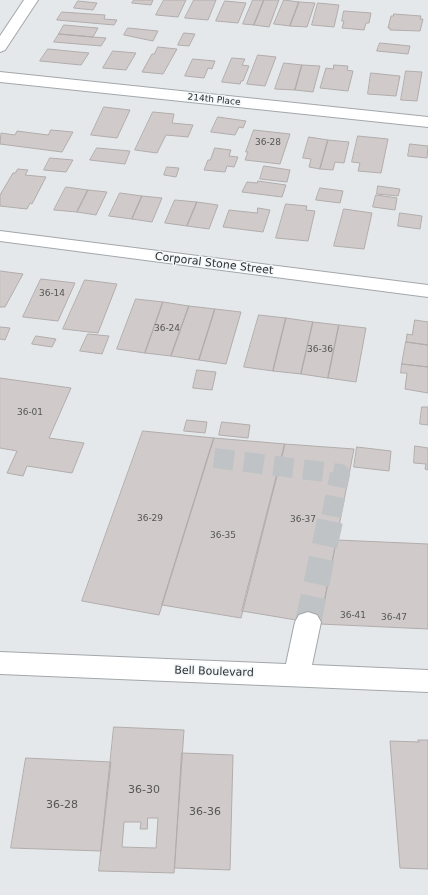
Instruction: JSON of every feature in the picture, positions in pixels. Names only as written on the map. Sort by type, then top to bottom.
[{"type":"street","points":[[0,47],[31,0]]},
{"type":"street","name":"214th Place","points":[[0,77],[428,122]]},
{"type":"street","name":"Corporal Stone Street","points":[[0,236],[428,291]]},
{"type":"street","points":[[297,675],[308,622]]},
{"type":"street","name":"Bell Boulevard","points":[[0,663],[428,681]]},
{"type":"building","points":[[134,0],[153,0],[151,5],[132,3]]},
{"type":"building","points":[[164,0],[186,0],[178,17],[156,15]]},
{"type":"building","points":[[194,0],[216,0],[208,20],[185,18]]},
{"type":"building","points":[[253,0],[264,0],[254,25],[243,24]]},
{"type":"building","points":[[264,0],[279,0],[269,27],[254,25]]},
{"type":"building","points":[[284,0],[299,2],[290,26],[274,24]]},
{"type":"building","points":[[78,1],[97,3],[93,10],[74,8]]},
{"type":"building","points":[[225,1],[246,3],[238,23],[216,21]]},
{"type":"building","points":[[299,2],[315,3],[307,27],[290,26]]},
{"type":"building","points":[[318,3],[339,5],[334,27],[312,25]]},
{"type":"building","points":[[344,11],[371,13],[369,23],[366,23],[364,30],[342,28]]},
{"type":"building","points":[[62,12],[105,15],[104,19],[117,20],[114,25],[57,20]]},
{"type":"building","points":[[394,14],[421,16],[420,19],[423,19],[420,31],[390,30],[390,28],[388,28],[391,16]]},
{"type":"building","points":[[64,25],[98,28],[93,37],[59,34]]},
{"type":"building","points":[[128,28],[158,31],[153,41],[124,35]]},
{"type":"building","points":[[184,33],[195,34],[189,46],[178,45]]},
{"type":"building","points":[[59,34],[106,38],[101,46],[54,42]]},
{"type":"building","points":[[380,43],[410,46],[408,54],[377,51]]},
{"type":"building","points":[[158,47],[177,49],[163,74],[142,72],[152,54],[154,54]]},
{"type":"building","points":[[48,49],[89,53],[81,65],[40,61]]},
{"type":"building","points":[[113,51],[136,53],[126,70],[103,68]]},
{"type":"building","points":[[258,55],[276,57],[265,86],[247,84]]},
{"type":"building","points":[[232,58],[245,59],[242,65],[249,66],[243,81],[241,81],[240,84],[222,82]]},
{"type":"building","points":[[193,59],[215,61],[212,69],[208,68],[204,78],[185,76]]},
{"type":"building","points":[[284,63],[302,65],[295,90],[275,89]]},
{"type":"building","points":[[302,65],[320,66],[313,92],[295,90]]},
{"type":"building","points":[[334,65],[348,66],[347,70],[353,71],[348,91],[320,88],[326,68],[333,69]]},
{"type":"building","points":[[406,71],[422,72],[417,101],[401,100]]},
{"type":"building","points":[[371,73],[400,76],[396,96],[368,94]]},
{"type":"building","points":[[104,107],[130,110],[117,138],[91,135]]},
{"type":"building","points":[[153,112],[174,114],[172,123],[193,125],[188,137],[166,135],[157,153],[135,150]]},
{"type":"building","points":[[218,117],[246,121],[243,128],[239,127],[235,135],[211,132]]},
{"type":"building","points":[[51,130],[73,132],[62,152],[0,144],[1,133],[15,135],[17,131],[48,135]]},
{"type":"building","points":[[254,130],[290,134],[280,164],[245,160],[248,152],[246,152]]},
{"type":"building","points":[[358,136],[388,139],[381,173],[358,171],[360,163],[352,162]]},
{"type":"building","points":[[309,137],[328,140],[320,169],[309,167],[311,159],[303,158]]},
{"type":"building","points":[[328,140],[349,142],[344,163],[335,162],[333,170],[320,169]]},
{"type":"building","points":[[410,144],[428,146],[427,158],[408,156]]},
{"type":"building","points":[[97,148],[130,151],[125,164],[90,160]]},
{"type":"building","points":[[215,148],[231,150],[229,156],[238,157],[234,167],[227,166],[225,172],[204,170]]},
{"type":"building","points":[[50,158],[73,160],[66,172],[44,170]]},
{"type":"building","points":[[264,166],[290,170],[287,182],[260,179]]},
{"type":"building","points":[[167,167],[179,168],[176,177],[164,175]]},
{"type":"building","points":[[18,169],[28,170],[25,175],[46,177],[32,204],[30,203],[27,209],[0,206],[0,195],[13,173],[15,173]]},
{"type":"building","points":[[258,181],[286,185],[282,197],[242,192],[247,182],[257,183]]},
{"type":"building","points":[[378,186],[400,189],[398,196],[377,194]]},
{"type":"building","points":[[66,187],[88,190],[77,212],[54,210]]},
{"type":"building","points":[[320,188],[343,191],[340,203],[316,200]]},
{"type":"building","points":[[88,190],[107,192],[96,215],[77,212]]},
{"type":"building","points":[[120,193],[142,196],[132,219],[109,216]]},
{"type":"building","points":[[376,195],[397,198],[395,210],[373,207]]},
{"type":"building","points":[[142,196],[162,198],[152,222],[132,219]]},
{"type":"building","points":[[175,200],[197,202],[187,226],[165,223]]},
{"type":"building","points":[[197,202],[218,205],[209,229],[187,226]]},
{"type":"building","points":[[286,204],[307,206],[306,210],[315,211],[308,241],[276,238]]},
{"type":"building","points":[[258,208],[270,210],[263,232],[223,227],[229,210],[257,213]]},
{"type":"building","points":[[344,209],[372,213],[364,249],[334,246]]},
{"type":"building","points":[[400,213],[422,216],[420,229],[398,226]]},
{"type":"building","points":[[0,271],[23,274],[5,307],[0,307]]},
{"type":"building","points":[[41,279],[75,283],[58,321],[23,317]]},
{"type":"building","points":[[85,280],[117,284],[98,333],[63,329]]},
{"type":"building","points":[[136,299],[163,302],[145,353],[117,349]]},
{"type":"building","points":[[163,302],[189,306],[171,356],[145,353]]},
{"type":"building","points":[[189,306],[215,309],[199,360],[171,356]]},
{"type":"building","points":[[215,309],[241,312],[226,364],[199,360]]},
{"type":"building","points":[[259,315],[286,318],[273,371],[244,367]]},
{"type":"building","points":[[286,318],[313,322],[301,374],[273,371]]},
{"type":"building","points":[[415,320],[428,322],[428,345],[406,342],[407,334],[412,335]]},
{"type":"building","points":[[313,322],[339,325],[328,378],[301,374]]},
{"type":"building","points":[[339,325],[366,328],[356,382],[328,378]]},
{"type":"building","points":[[0,327],[10,328],[5,340],[0,339]]},
{"type":"building","points":[[88,334],[109,336],[102,354],[80,351]]},
{"type":"building","points":[[36,336],[56,339],[52,347],[32,344]]},
{"type":"building","points":[[406,342],[428,345],[428,367],[402,364]]},
{"type":"building","points":[[402,364],[428,367],[428,393],[405,389],[407,373],[401,373]]},
{"type":"building","points":[[197,370],[216,372],[212,390],[193,388]]},
{"type":"building","points":[[0,378],[71,388],[49,438],[84,443],[72,473],[27,466],[23,476],[7,473],[17,451],[0,448]]},
{"type":"building","points":[[422,407],[428,407],[428,425],[420,424]]},
{"type":"building","points":[[187,420],[207,422],[205,433],[184,431]]},
{"type":"building","points":[[222,422],[250,425],[248,438],[219,435]]},
{"type":"building","points":[[143,431],[214,438],[159,615],[82,601]]},
{"type":"building","points":[[214,438],[285,444],[241,618],[162,605]]},
{"type":"building","points":[[285,444],[354,449],[320,624],[242,611]]},
{"type":"building","points":[[415,446],[428,448],[428,470],[425,469],[426,464],[414,463]]},
{"type":"building","points":[[357,447],[391,451],[389,471],[354,467]]},
{"type":"building","points":[[337,540],[428,544],[428,629],[320,624]]},
{"type":"building","points":[[114,727],[184,730],[174,873],[99,871]],"holes":[[[148,818],[158,818],[156,848],[122,847],[124,822],[141,822],[140,829],[147,829]]]},
{"type":"building","points":[[418,740],[428,740],[428,869],[400,868],[390,741],[419,742]]},
{"type":"building","points":[[182,753],[233,755],[230,870],[175,868]]},
{"type":"building","points":[[26,758],[111,762],[101,851],[11,848]]},
{"type":"tunnel","points":[[214,458],[340,474],[330,522]]},
{"type":"tunnel","points":[[308,622],[330,521]]}]
